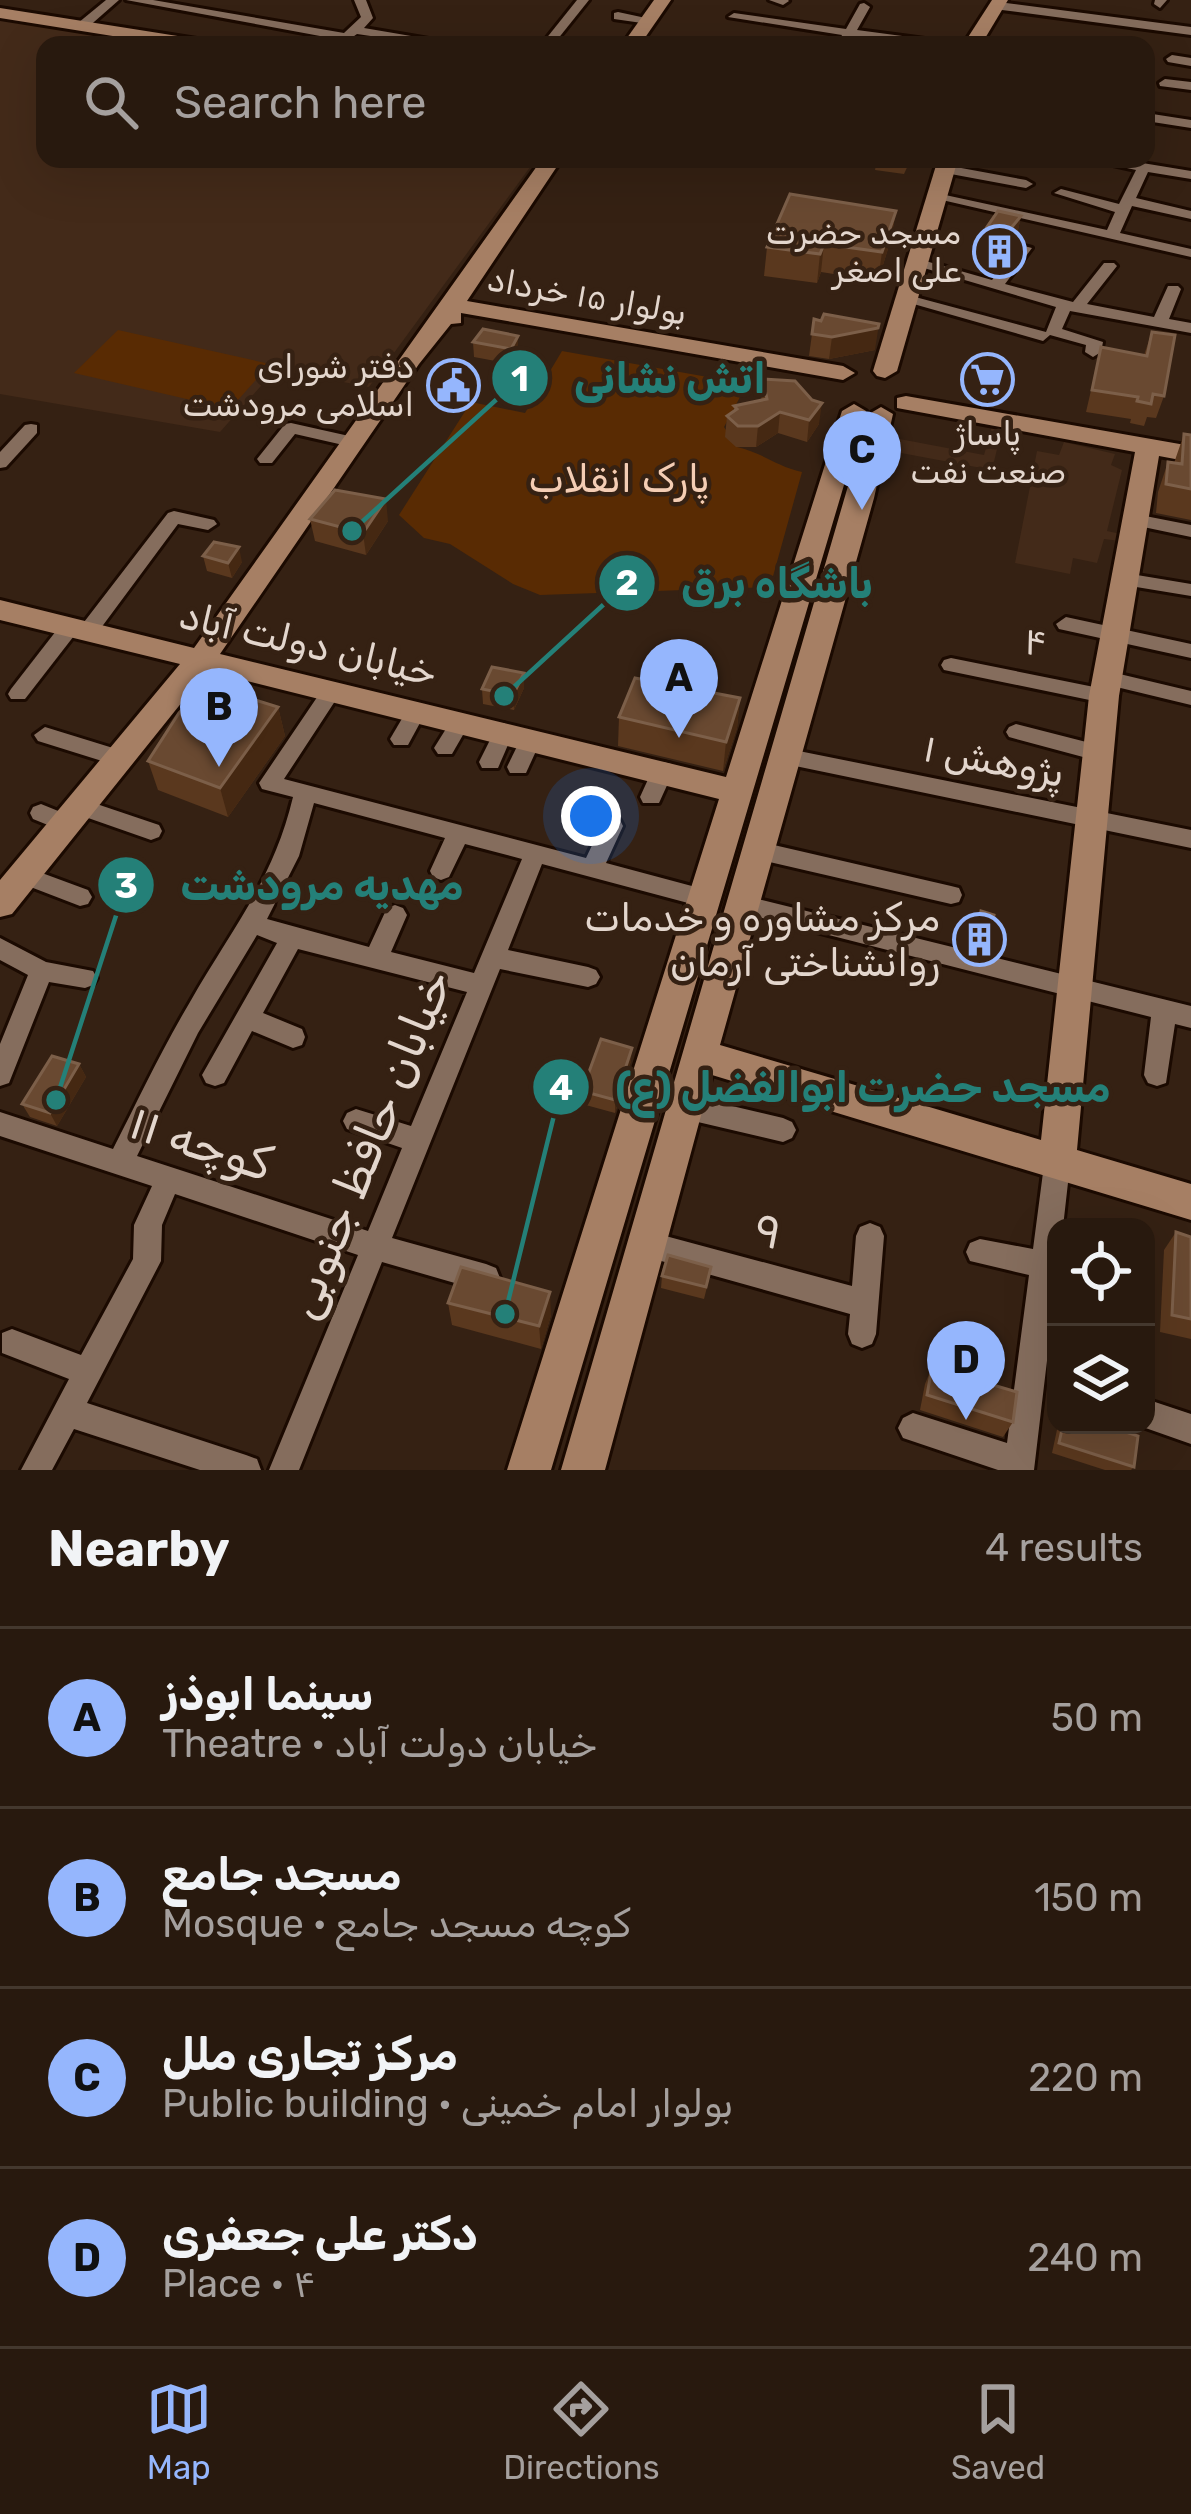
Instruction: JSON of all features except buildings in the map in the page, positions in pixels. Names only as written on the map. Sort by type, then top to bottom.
[{"type":"main road","points":[[637,36],[663,0]]},
{"type":"main road","points":[[978,36],[1003,2]]},
{"type":"main road","points":[[988,36],[1003,2]]},
{"type":"main road","points":[[0,13],[146,36]]},
{"type":"main road","points":[[0,904],[62,814],[118,758],[201,659],[352,442],[453,312],[546,168]]},
{"type":"main road","points":[[529,1470],[568,1301],[871,397],[937,168]]},
{"type":"main road","points":[[878,370],[936,197],[938,168]]},
{"type":"main road","name":"بولوار ۱۵ خرداد","points":[[453,312],[871,397]]},
{"type":"main road","points":[[584,1470],[861,498],[871,397],[898,377],[878,370]]},
{"type":"main road","points":[[871,397],[1191,451]]},
{"type":"main road","points":[[871,397],[1191,451]]},
{"type":"main road","points":[[1057,1165],[1105,687],[1148,446]]},
{"type":"main road","name":"خیابان دولت آباد","points":[[0,610],[461,721],[518,745],[657,783],[736,790]]},
{"type":"main road","points":[[700,1054],[1191,1202]]},
{"type":"street","points":[[82,26],[113,0]]},
{"type":"street","points":[[132,0],[340,36]]},
{"type":"street","points":[[347,36],[367,18],[360,0]]},
{"type":"street","points":[[554,36],[583,0]]},
{"type":"street","points":[[770,21],[781,0]]},
{"type":"street","points":[[847,36],[861,2]]},
{"type":"street","points":[[1003,2],[1191,31]]},
{"type":"street","points":[[226,16],[243,3]]},
{"type":"street","points":[[262,22],[280,8]]},
{"type":"street","points":[[295,28],[311,15]]},
{"type":"street","points":[[618,16],[649,20]]},
{"type":"street","points":[[734,17],[837,36]]},
{"type":"street","points":[[354,30],[396,36]]},
{"type":"street","points":[[1172,59],[1191,62]]},
{"type":"street","points":[[1165,83],[1191,86]]},
{"type":"street","points":[[1155,118],[1191,124]]},
{"type":"street","points":[[1155,167],[1191,175]]},
{"type":"street","points":[[963,168],[1026,184]]},
{"type":"street","points":[[1112,234],[1140,168]]},
{"type":"street","points":[[1061,193],[1191,215]]},
{"type":"street","points":[[936,197],[1191,253]]},
{"type":"street","points":[[997,284],[1024,248]]},
{"type":"street","points":[[915,263],[997,284],[1041,289],[1071,306],[1191,328]]},
{"type":"street","points":[[1093,352],[1095,342],[1053,331],[1109,266]]},
{"type":"street","points":[[1160,322],[1173,289]]},
{"type":"street","points":[[904,299],[1043,336]]},
{"type":"street","points":[[266,459],[291,428],[352,442]]},
{"type":"street","points":[[0,463],[31,429]]},
{"type":"street","points":[[19,694],[174,517],[208,524]]},
{"type":"street","points":[[1135,520],[1191,531]]},
{"type":"street","points":[[1125,579],[1188,590]]},
{"type":"street","points":[[1066,624],[1191,651]]},
{"type":"street","name":"۴","points":[[951,665],[1191,698]]},
{"type":"street","points":[[333,689],[270,783],[703,898]]},
{"type":"street","points":[[401,739],[417,710]]},
{"type":"street","points":[[445,748],[461,721]]},
{"type":"street","points":[[1016,732],[1098,753]]},
{"type":"street","points":[[45,735],[118,758]]},
{"type":"street","points":[[490,762],[518,745]]},
{"type":"street","name":"پژوهش ۱","points":[[784,756],[1191,839]]},
{"type":"street","points":[[119,1163],[200,1006],[289,861],[305,793]]},
{"type":"street","points":[[62,814],[151,831]]},
{"type":"street","points":[[593,866],[612,826]]},
{"type":"street","points":[[441,871],[459,832]]},
{"type":"street","points":[[757,850],[951,895]]},
{"type":"street","name":"خیابان حافظ جنوبی","points":[[284,1470],[536,851]]},
{"type":"street","points":[[23,874],[80,897]]},
{"type":"street","points":[[742,904],[1191,1017]]},
{"type":"street","points":[[376,959],[395,915]]},
{"type":"street","points":[[253,924],[481,985]]},
{"type":"street","points":[[214,1075],[292,938]]},
{"type":"street","points":[[0,948],[42,971],[86,978]]},
{"type":"street","points":[[493,957],[588,977]]},
{"type":"street","points":[[0,1075],[42,971]]},
{"type":"street","points":[[1157,1075],[1164,1010]]},
{"type":"street","points":[[247,1018],[293,1036]]},
{"type":"street","points":[[686,1107],[783,1130]]},
{"type":"street","points":[[356,1120],[416,1140]]},
{"type":"street","name":"کوچه ۱۱","points":[[0,1124],[375,1247],[512,1285]]},
{"type":"street","points":[[913,1428],[1020,1466],[1043,1381],[1045,1265],[1057,1165]]},
{"type":"street","points":[[36,1470],[148,1261],[148,1225],[168,1179]]},
{"type":"street","points":[[862,1334],[870,1236]]},
{"type":"street","name":"۹","points":[[647,1244],[865,1304]]},
{"type":"street","points":[[980,1252],[1045,1265]]},
{"type":"street","points":[[12,1342],[85,1372]]},
{"type":"street","points":[[65,1411],[246,1470]]},
{"type":"street","points":[[1155,1417],[1191,1429]]},
{"type":"shaded area","points":[[0,20],[98,36],[36,36],[36,168],[529,168],[369,387],[276,369],[220,432],[0,394]]},
{"type":"shaded area","points":[[992,426],[1002,428],[992,470],[885,450],[889,437],[984,455]]},
{"type":"shaded area","points":[[1064,442],[1115,454],[1111,465],[1122,470],[1107,531],[1121,534],[1120,541],[1104,539],[1097,563],[1073,558],[1070,574],[1015,563],[1037,451],[1059,455]]},
{"type":"green space","points":[[118,330],[270,364],[230,409],[74,373]]},
{"type":"green space","name":"پارک انقلاب","points":[[562,351],[747,384],[724,427],[737,447],[802,472],[770,587],[540,595],[513,584],[450,544],[424,538],[399,515],[471,402],[525,413]]},
{"type":"place","name":"مسجد حضرت علی اصغر","points":[[1000,251]]},
{"type":"place","name":"پاساژ صنعت نفت","points":[[988,379]]},
{"type":"place","name":"دفتر شورای اسلامی مرودشت","points":[[453,385]]},
{"type":"place","name":"مرکز تجاری ملل","points":[[862,510]]},
{"type":"place","name":"اتش نشانی","points":[[352,531]]},
{"type":"place","name":"باشگاه برق","points":[[504,696]]},
{"type":"place","name":"سینما ابوذز","points":[[679,738]]},
{"type":"place","name":"مسجد جامع","points":[[219,767]]},
{"type":"place","name":"مرکز مشاوره و خدمات روانشناختی آرمان","points":[[979,940]]},
{"type":"place","name":"مهدیه مرودشت","points":[[56,1100]]},
{"type":"place","name":"مسجد حضرت ابوالفضل (ع)","points":[[505,1314]]},
{"type":"place","name":"دکتر علی جعفری","points":[[966,1420]]}]
